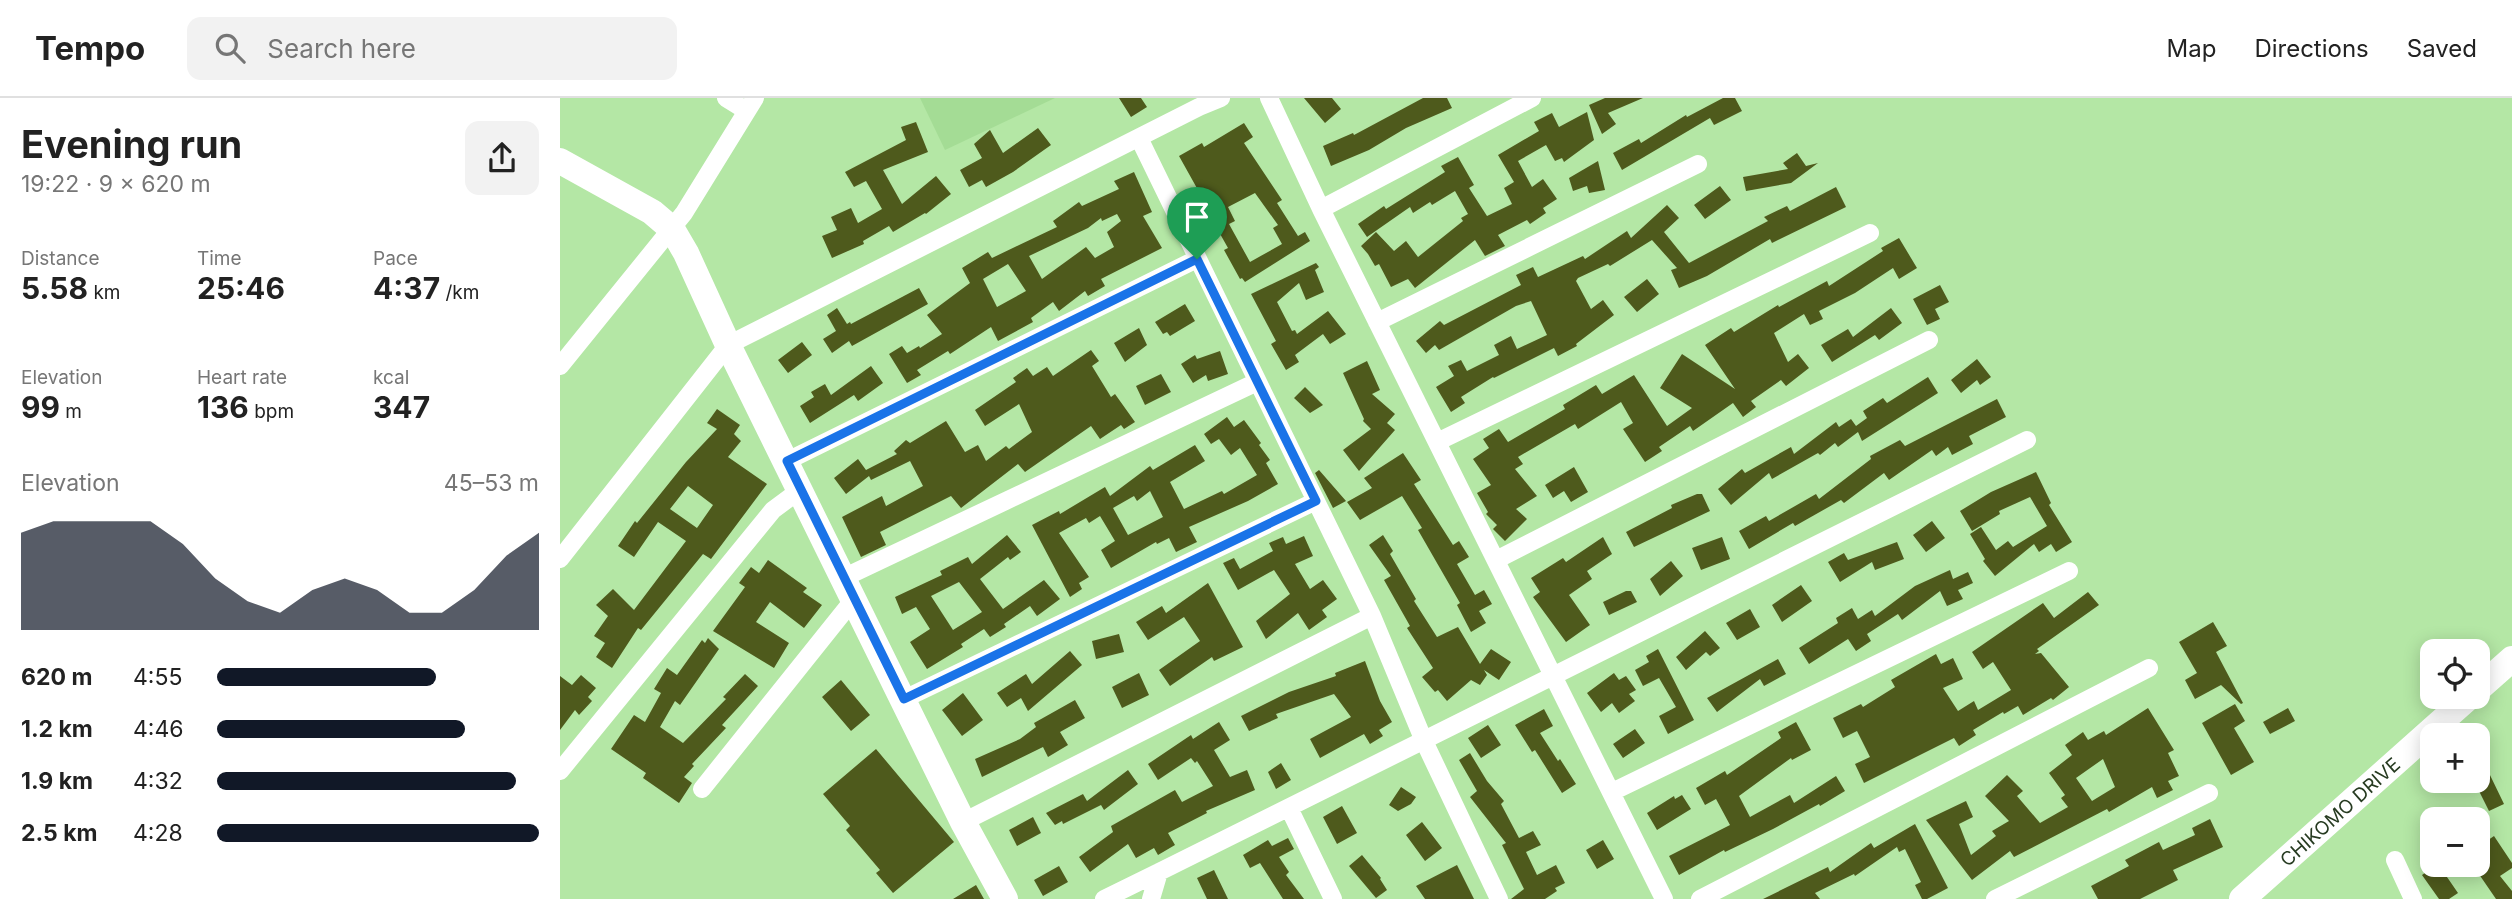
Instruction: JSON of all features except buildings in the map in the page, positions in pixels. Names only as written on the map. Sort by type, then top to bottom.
[{"type":"street","points":[[560,366],[672,229],[751,104],[726,98]]},
{"type":"street","points":[[560,559],[728,345],[1221,98]]},
{"type":"street","points":[[1269,98],[1321,209],[1664,899]]},
{"type":"street","points":[[1321,209],[1532,98]]},
{"type":"street","points":[[1139,138],[1372,616],[1424,741],[1499,899]]},
{"type":"street","points":[[560,161],[652,212],[672,229],[963,822],[1005,899]]},
{"type":"street","points":[[1377,322],[1698,164]]},
{"type":"street","points":[[1437,442],[1870,233]]},
{"type":"street","points":[[787,461],[1197,259]]},
{"type":"street","points":[[1496,560],[1929,340]]},
{"type":"street","points":[[702,789],[849,589],[1258,382]]},
{"type":"street","points":[[1104,899],[2027,440]]},
{"type":"street","points":[[560,771],[774,510],[800,490]]},
{"type":"street","points":[[904,699],[1316,501]]},
{"type":"street","points":[[1612,792],[2068,571]]},
{"type":"street","points":[[963,822],[1372,616]]},
{"type":"street","points":[[2490,678],[2512,659]]},
{"type":"street","points":[[1700,899],[2149,668]]},
{"type":"street","name":"CHIKOMO DRIVE","points":[[2242,899],[2455,709]]},
{"type":"street","points":[[1994,899],[2209,793]]},
{"type":"street","points":[[1289,808],[1333,899]]},
{"type":"street","points":[[2395,860],[2413,899]]},
{"type":"street","points":[[1151,899],[1159,872]]},
{"type":"shaded area","points":[[920,98],[1055,98],[945,150]]},
{"type":"route","points":[[1197,259],[1316,501],[904,699],[787,461],[1197,259]]}]
